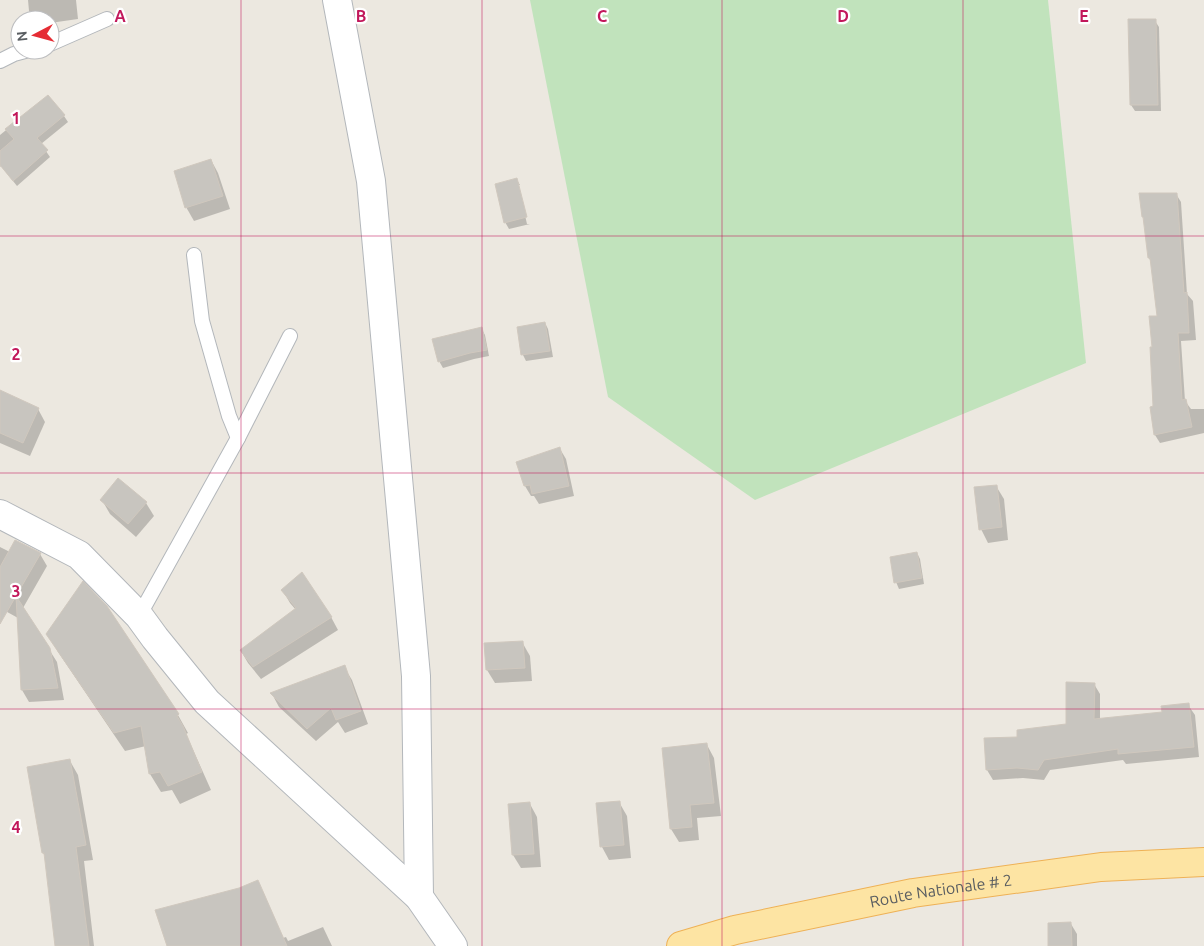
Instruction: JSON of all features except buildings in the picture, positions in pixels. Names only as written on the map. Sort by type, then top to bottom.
[{"type":"main road","name":"Route Nationale # 2","points":[[681,946],[735,930],[913,893],[1101,867],[1204,862]]},
{"type":"street","points":[[337,0],[370,180],[416,676],[419,898]]},
{"type":"street","points":[[0,514],[79,555],[139,616],[207,702],[419,898],[453,946]]},
{"type":"lane","points":[[60,40],[107,19]]},
{"type":"lane","points":[[194,255],[202,321],[229,416],[238,438]]},
{"type":"lane","points":[[139,616],[238,438],[290,336]]},
{"type":"green space","points":[[530,0],[1048,0],[1086,363],[755,500],[608,397]]}]
